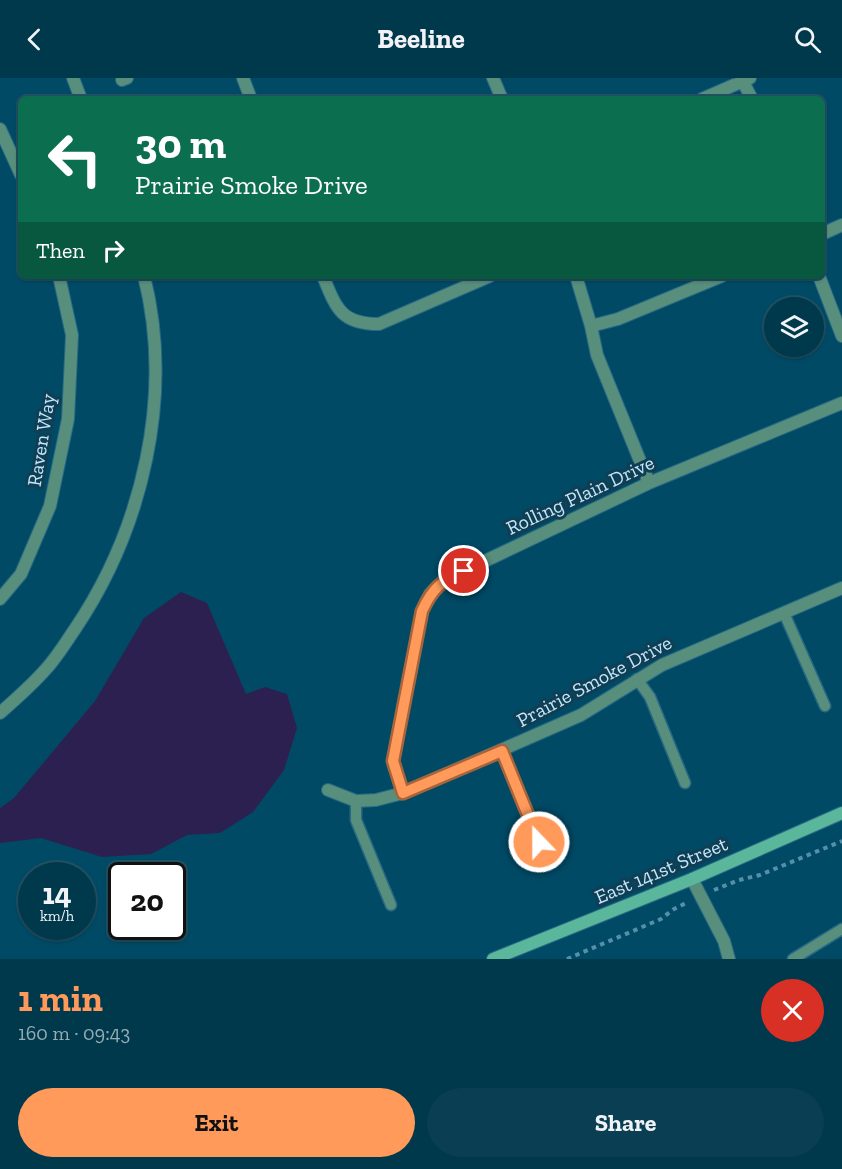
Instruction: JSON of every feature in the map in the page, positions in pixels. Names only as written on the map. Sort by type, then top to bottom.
[{"type":"street","points":[[73,78],[80,96]]},
{"type":"street","points":[[243,78],[250,96]]},
{"type":"street","points":[[493,78],[499,96]]},
{"type":"street","points":[[708,96],[745,79],[751,96]]},
{"type":"street","points":[[0,129],[18,168]]},
{"type":"street","points":[[825,233],[842,225]]},
{"type":"street","name":"Raven Way","points":[[0,599],[21,574],[50,506],[68,419],[72,335],[60,279]]},
{"type":"street","points":[[0,714],[47,668],[68,640],[92,604],[126,532],[152,432],[155,355],[151,304],[145,279]]},
{"type":"street","points":[[324,279],[336,308],[357,322],[379,324],[483,279]]},
{"type":"street","points":[[577,279],[597,355],[649,483]]},
{"type":"street","points":[[591,326],[618,319],[715,279]]},
{"type":"street","points":[[820,279],[842,336]]},
{"type":"street","name":"Rolling Plain Drive","points":[[403,793],[393,761],[422,611],[430,594],[443,581],[649,483],[842,403]]},
{"type":"street","name":"Prairie Smoke Drive","points":[[328,790],[356,801],[376,800],[403,793],[581,715],[662,665],[842,588]]},
{"type":"street","name":"East 141st Street","points":[[493,959],[692,879],[842,813]]},
{"type":"street","points":[[692,879],[724,940],[729,959]]},
{"type":"lane","points":[[784,613],[825,706]]},
{"type":"lane","points":[[637,679],[650,697],[685,783]]},
{"type":"lane","points":[[502,751],[539,842]]},
{"type":"lane","points":[[356,801],[356,820],[391,905]]},
{"type":"lane","points":[[793,959],[842,929]]},
{"type":"shaded area","points":[[181,592],[207,603],[246,694],[265,687],[287,694],[297,728],[284,770],[253,812],[220,833],[187,835],[151,854],[102,857],[41,838],[0,843],[0,808],[14,798],[95,701],[144,618]]},
{"type":"route","points":[[464,571],[443,581],[430,594],[422,611],[393,761],[403,793],[502,751],[539,842]]}]
